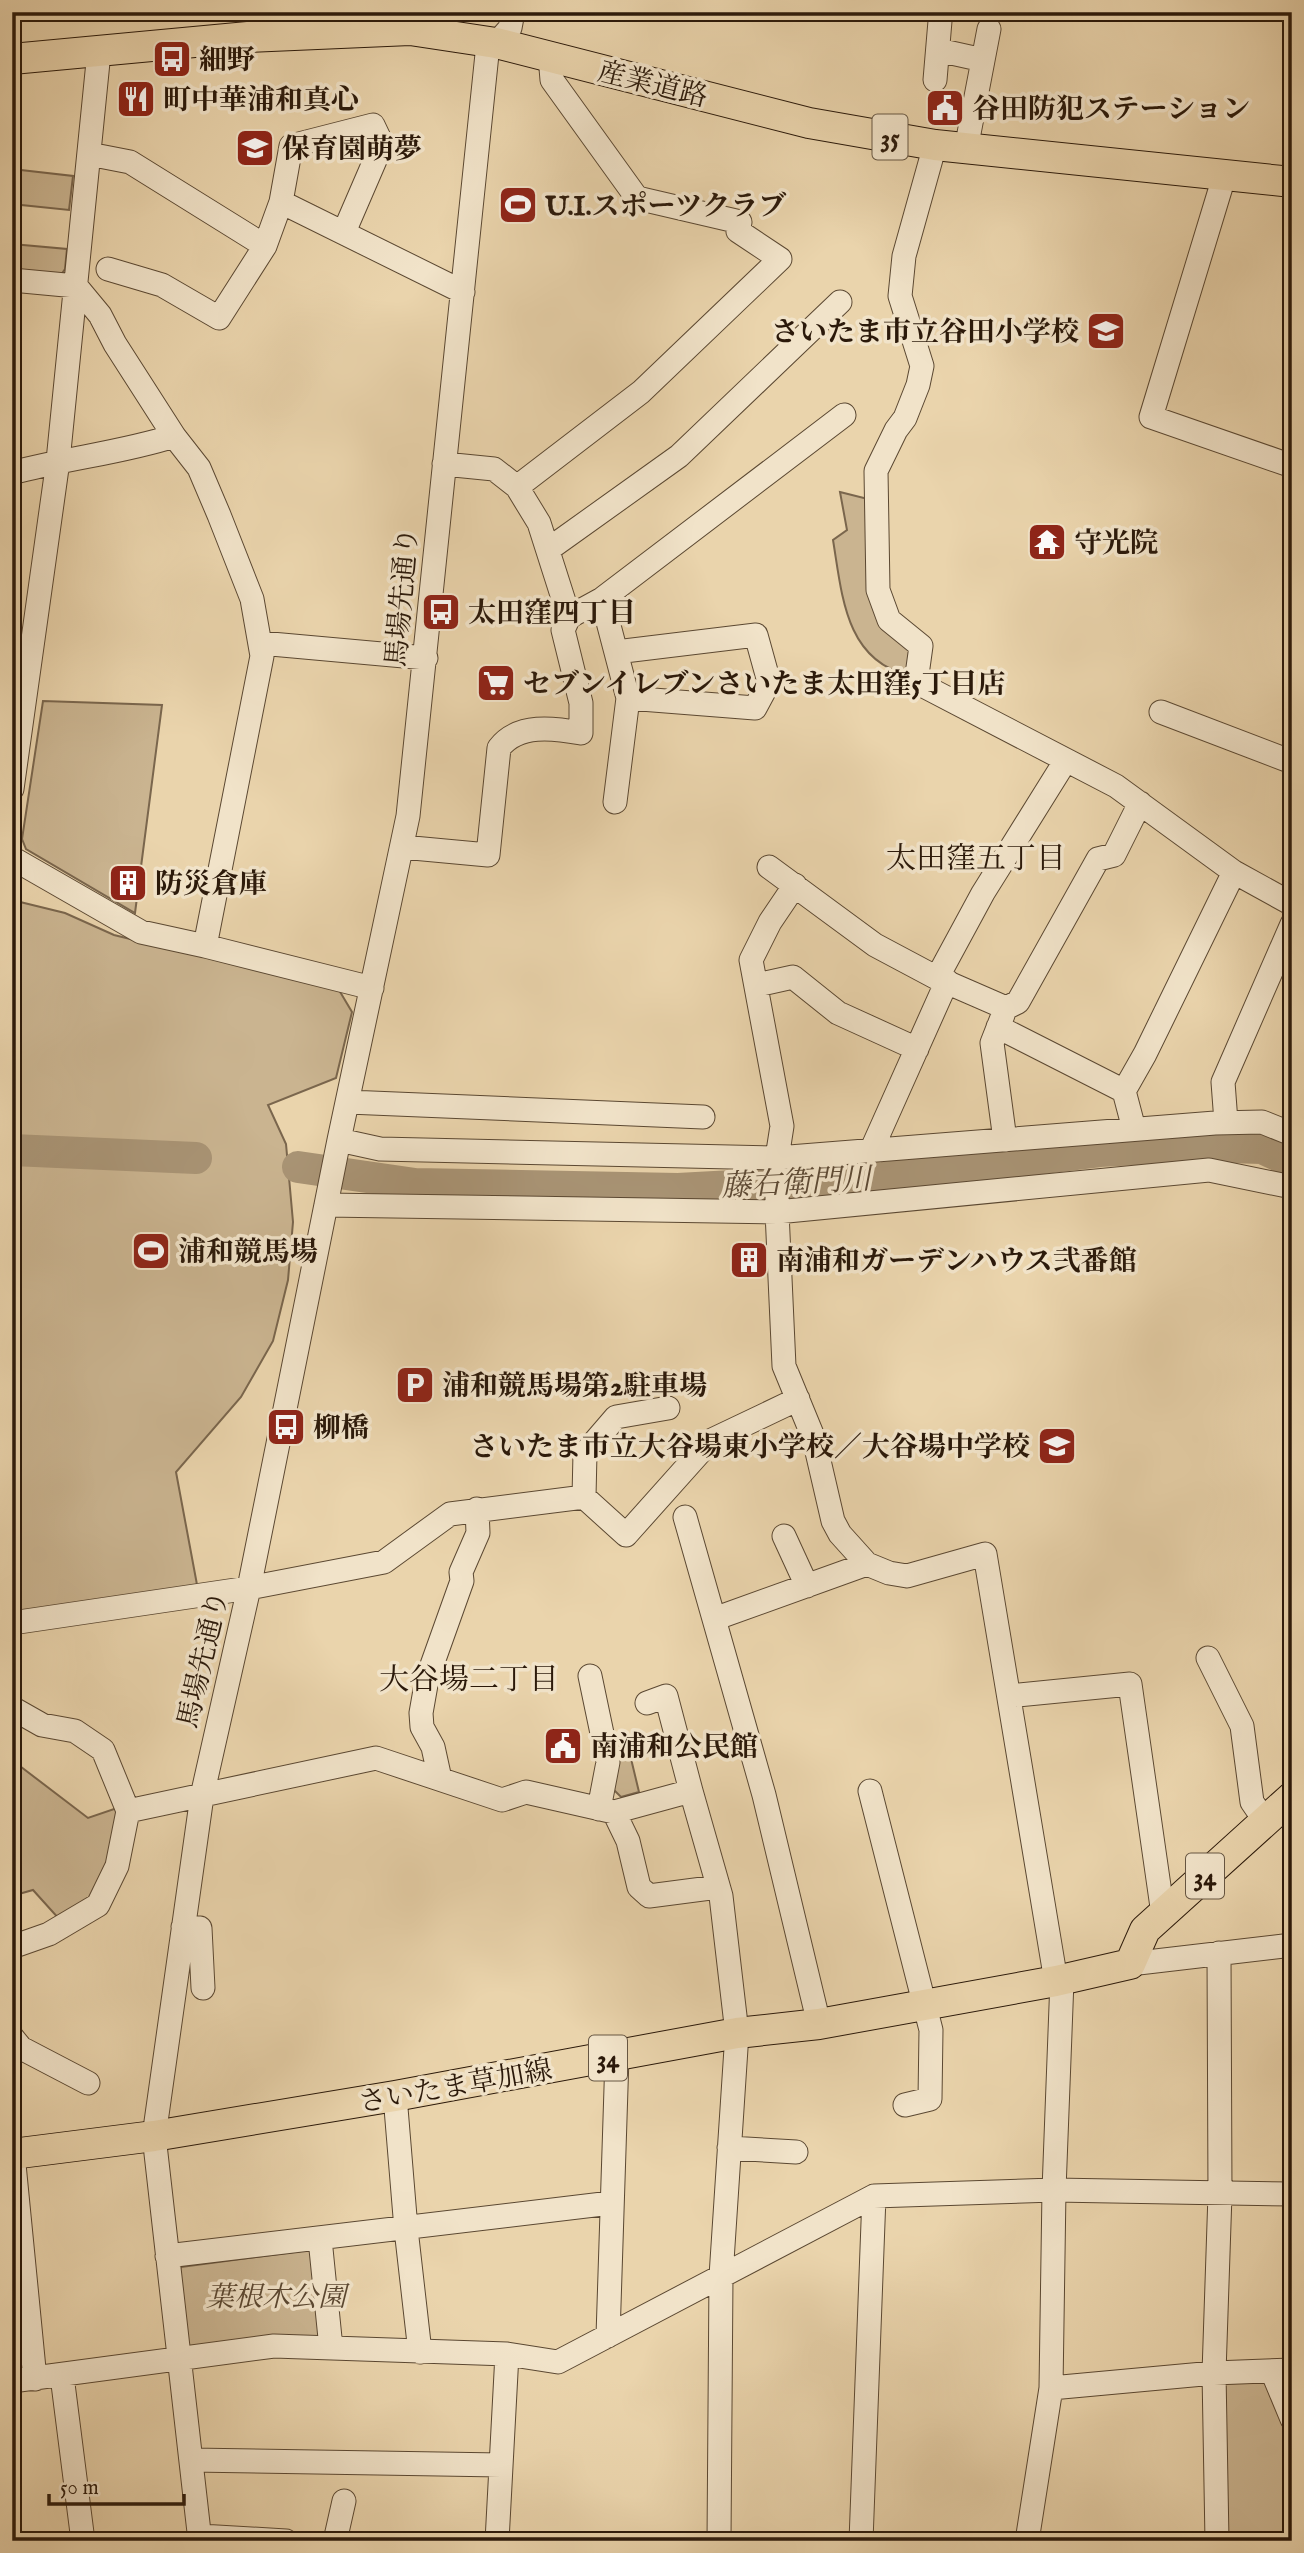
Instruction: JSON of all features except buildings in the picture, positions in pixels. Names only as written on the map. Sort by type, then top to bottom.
[{"type":"main road","name":"産業道路","points":[[12,59],[248,37],[365,22],[496,43],[809,123],[935,145],[1292,182]]},
{"type":"main road","name":"34","points":[[1059,1981],[1130,1964],[1145,1930],[1292,1797]]},
{"type":"main road","name":"さいたま草加線","points":[[13,2154],[154,2136],[617,2057],[737,2033],[819,2024],[1059,1981]]},
{"type":"street","name":"馬場先通り","points":[[338,1147],[408,816],[487,54],[510,28],[513,12]]},
{"type":"street","points":[[935,80],[940,21]]},
{"type":"street","points":[[966,149],[989,29]]},
{"type":"street","points":[[938,50],[983,60]]},
{"type":"street","points":[[12,789],[58,461],[99,52]]},
{"type":"street","points":[[517,488],[641,392],[780,259],[738,231],[740,222],[637,198],[552,80],[550,56]]},
{"type":"street","points":[[108,269],[162,285],[219,318],[265,246],[281,202],[291,146],[373,125],[382,144],[344,232]]},
{"type":"street","points":[[935,145],[904,256],[901,296],[922,366],[918,385],[905,418],[896,430],[876,471],[878,590],[889,620],[921,646],[916,682],[1116,786],[1234,872],[1292,904]]},
{"type":"street","points":[[89,154],[130,162],[265,246]]},
{"type":"street","points":[[1224,177],[1151,418],[1292,466]]},
{"type":"street","points":[[281,202],[463,292]]},
{"type":"street","points":[[12,280],[76,286],[100,315],[115,344],[174,436],[199,468],[251,599],[262,656],[205,946]]},
{"type":"street","points":[[548,548],[680,456],[840,302]]},
{"type":"street","points":[[402,847],[488,855],[499,748],[506,738],[545,727],[581,733],[581,703],[563,630],[569,617],[602,599],[844,415]]},
{"type":"street","points":[[12,473],[58,461],[135,448],[174,436]]},
{"type":"street","points":[[444,464],[494,468],[517,488],[539,523],[569,617]]},
{"type":"street","points":[[602,599],[628,698],[615,802]]},
{"type":"street","points":[[616,652],[756,635],[769,682],[755,708],[628,698]]},
{"type":"street","points":[[260,643],[426,658]]},
{"type":"street","points":[[1161,712],[1292,762]]},
{"type":"street","points":[[871,1151],[917,1049],[942,979],[983,894],[1066,760]]},
{"type":"street","points":[[1004,1140],[992,1043],[1002,1018],[1018,1002],[1098,859],[1114,855],[1140,803]]},
{"type":"street","points":[[12,858],[141,932],[372,988]]},
{"type":"street","points":[[769,867],[875,945],[942,979],[1124,1091]]},
{"type":"street","points":[[1134,1129],[1124,1091],[1145,1054],[1234,872]]},
{"type":"street","points":[[795,885],[770,922],[751,960],[782,1126],[777,1162],[777,1208],[784,1366],[814,1439],[833,1521],[840,1534],[867,1564],[889,1573],[907,1576],[985,1555],[1059,1981],[1051,2388],[1027,2541]]},
{"type":"street","points":[[1226,1122],[1223,1082],[1292,924]]},
{"type":"street","points":[[757,985],[793,977],[838,1013],[917,1049]]},
{"type":"street","points":[[348,1102],[703,1117]]},
{"type":"street","points":[[1292,1134],[1262,1122],[1226,1122],[871,1151],[777,1162],[338,1147],[327,1201],[777,1208],[1209,1170],[1292,1187]]},
{"type":"street","name":"馬場先通り","points":[[200,2538],[154,2136],[202,1796],[249,1588],[327,1201]]},
{"type":"street","points":[[12,1623],[249,1588],[384,1562],[450,1514],[477,1509],[584,1497],[626,1535],[710,1441],[798,1399]]},
{"type":"street","points":[[584,1497],[585,1452],[616,1417],[668,1408]]},
{"type":"street","points":[[440,1779],[433,1747],[422,1727],[421,1713],[427,1679],[462,1581],[461,1572],[478,1533],[477,1509]]},
{"type":"street","points":[[685,1517],[764,1795],[819,2024]]},
{"type":"street","points":[[784,1536],[807,1586]]},
{"type":"street","points":[[714,1619],[867,1564]]},
{"type":"street","points":[[1208,1658],[1242,1726],[1252,1802],[1265,1821]]},
{"type":"street","points":[[590,1676],[608,1762],[607,1810],[628,1841],[639,1887],[649,1895],[718,1888]]},
{"type":"street","points":[[1009,1696],[1130,1684],[1163,1914]]},
{"type":"street","points":[[647,1703],[666,1696],[718,1888],[737,2033],[721,2276],[719,2541]]},
{"type":"street","points":[[12,1708],[42,1725],[75,1731],[103,1750],[128,1811],[117,1866],[98,1905],[49,1934],[12,1947]]},
{"type":"street","points":[[128,1811],[376,1758],[502,1800],[526,1793],[607,1810],[691,1791]]},
{"type":"street","points":[[870,1791],[931,2030],[930,2099],[905,2105]]},
{"type":"street","points":[[183,1927],[200,1928],[203,1988]]},
{"type":"street","points":[[1130,1964],[1292,1944]]},
{"type":"street","points":[[1217,2541],[1214,2373],[1220,2194],[1219,1952]]},
{"type":"street","points":[[12,2037],[21,2048],[88,2083]]},
{"type":"street","points":[[608,2336],[617,2057]]},
{"type":"street","points":[[395,2096],[420,2352]]},
{"type":"street","points":[[729,2148],[796,2152]]},
{"type":"street","points":[[13,2154],[24,2380],[274,2346],[507,2354],[558,2362],[874,2196],[1054,2190],[1292,2194]]},
{"type":"street","points":[[861,2541],[874,2196]]},
{"type":"street","points":[[167,2256],[611,2203]]},
{"type":"street","points":[[320,2238],[331,2348]]},
{"type":"street","points":[[497,2541],[507,2354]]},
{"type":"street","points":[[1051,2388],[1214,2373],[1282,2371],[1292,2419]]},
{"type":"street","points":[[62,2376],[83,2541]]},
{"type":"street","points":[[191,2460],[501,2465]]},
{"type":"street","points":[[335,2541],[344,2501]]},
{"type":"street","points":[[200,2538],[285,2541]]},
{"type":"green space","points":[[12,169],[73,176],[69,210],[12,204]]},
{"type":"green space","points":[[12,244],[67,249],[65,269],[59,278],[12,274]]},
{"type":"green space","points":[[840,492],[872,500],[873,590],[913,650],[908,675],[887,667],[871,655],[850,622],[833,540],[847,530]]},
{"type":"green space","points":[[43,701],[162,705],[135,913],[26,849],[22,839]]},
{"type":"green space","name":"浦和競馬場","points":[[12,900],[65,913],[114,935],[339,990],[352,1012],[336,1078],[268,1105],[286,1144],[293,1222],[288,1280],[273,1341],[241,1397],[176,1472],[198,1590],[12,1618]]},
{"type":"green space","points":[[627,1742],[639,1792],[621,1797],[613,1789],[610,1746]]},
{"type":"green space","points":[[12,1760],[88,1818],[120,1807],[112,1854],[95,1897],[60,1920],[33,1890],[12,1896]]},
{"type":"green space","name":"葉根木公園","points":[[309,2250],[314,2252],[322,2337],[192,2349],[185,2343],[178,2273],[181,2267]]},
{"type":"green space","points":[[1272,2371],[1292,2419],[1292,2541],[1217,2541],[1214,2373]]},
{"type":"waterway","name":"藤右衛門川","points":[[298,1167],[415,1184],[678,1189],[883,1178],[1100,1151],[1192,1146],[1262,1148],[1292,1162]]},
{"type":"waterway","name":"藤右衛門川","points":[[12,1150],[196,1158]]},
{"type":"place","name":"細野","points":[[172,59]]},
{"type":"place","name":"町中華浦和真心","points":[[136,99]]},
{"type":"place","name":"谷田防犯ステーション","points":[[945,108]]},
{"type":"place","name":"保育園萌夢","points":[[255,148]]},
{"type":"place","name":"U.I.スポーツクラブ","points":[[518,205]]},
{"type":"place","name":"さいたま市立谷田小学校","points":[[1106,331]]},
{"type":"place","name":"守光院","points":[[1047,542]]},
{"type":"place","name":"太田窪四丁目","points":[[441,612]]},
{"type":"place","name":"セブンイレブンさいたま太田窪5丁目店","points":[[496,683]]},
{"type":"place","name":"防災倉庫","points":[[128,883]]},
{"type":"place","name":"浦和競馬場","points":[[151,1251]]},
{"type":"place","name":"南浦和ガーデンハウス弐番館","points":[[749,1260]]},
{"type":"place","name":"浦和競馬場第2駐車場","points":[[415,1385]]},
{"type":"place","name":"柳橋","points":[[286,1427]]},
{"type":"place","name":"さいたま市立大谷場東小学校／大谷場中学校","points":[[1057,1446]]},
{"type":"place","name":"南浦和公民館","points":[[563,1746]]},
{"type":"district","name":"太田窪五丁目","points":[[976,858]]},
{"type":"district","name":"大谷場二丁目","points":[[469,1679]]}]
